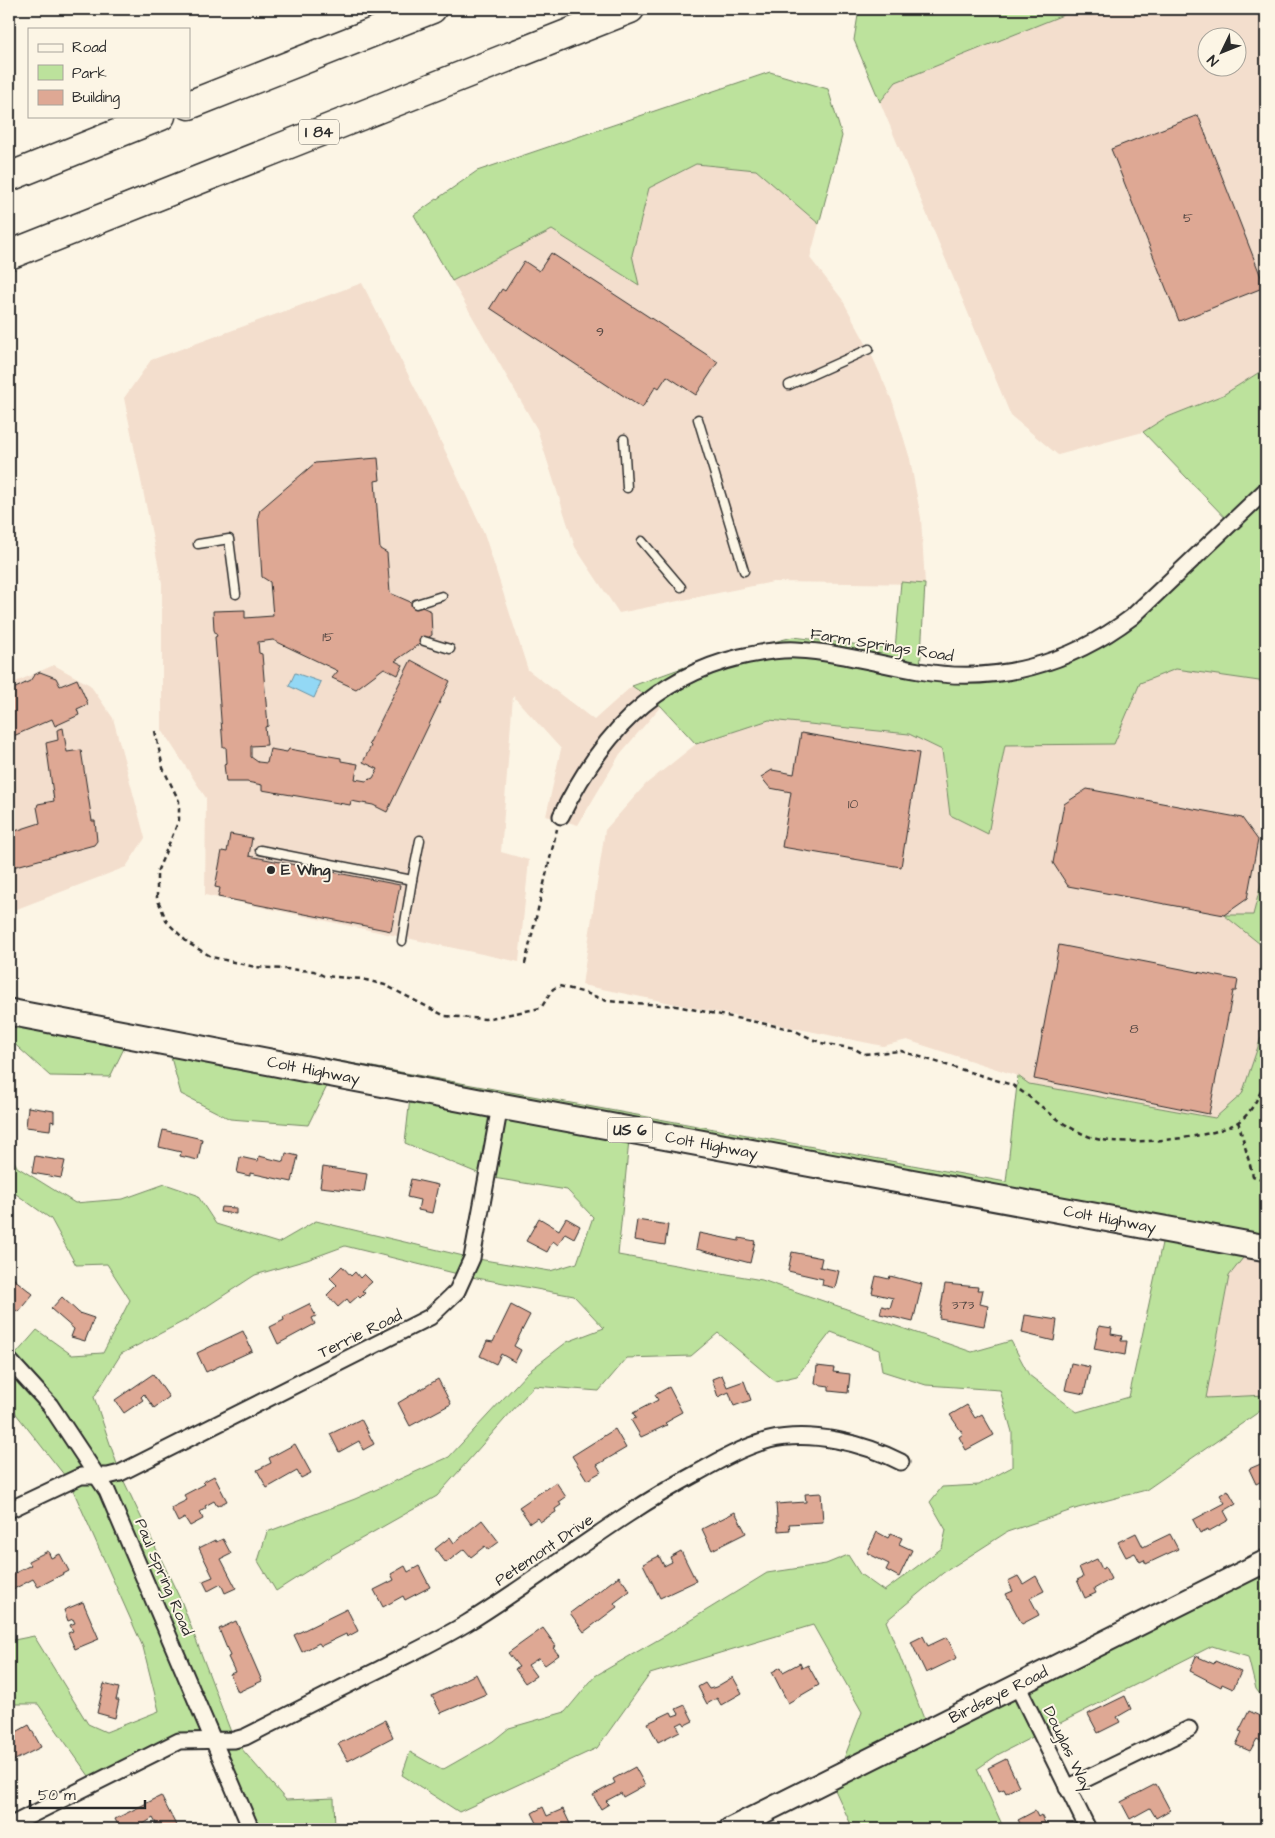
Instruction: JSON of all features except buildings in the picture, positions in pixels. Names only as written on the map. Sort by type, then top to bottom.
[{"type":"highway","points":[[190,105],[432,9]]},
{"type":"highway","name":"I 84","points":[[9,255],[630,9]]},
{"type":"highway","points":[[9,177],[156,118]]},
{"type":"highway","name":"Colt Highway","points":[[9,1012],[500,1106],[1266,1248]]},
{"type":"main road","name":"Birdseye Road","points":[[730,1829],[1266,1561]]},
{"type":"street","name":"Farm Springs Road","points":[[560,816],[582,776],[607,740],[637,709],[678,681],[721,662],[762,652],[794,649],[824,652],[945,674],[993,674],[1040,665],[1087,646],[1132,617],[1266,490]]},
{"type":"street","name":"Terrie Road","points":[[9,1510],[69,1480],[81,1476],[108,1476],[120,1473],[413,1327],[445,1305],[466,1276],[472,1258],[500,1106]]},
{"type":"street","name":"Paul Spring Road","points":[[9,1360],[50,1405],[98,1475],[115,1507],[251,1829]]},
{"type":"street","name":"Petemont Drive","points":[[9,1826],[166,1746],[180,1741],[234,1740],[246,1737],[438,1640],[492,1607],[646,1503],[746,1447],[771,1440],[796,1437],[821,1439],[862,1446],[900,1462]]},
{"type":"street","name":"Douglas Way","points":[[1017,1685],[1088,1829]]},
{"type":"street","points":[[1067,1788],[1189,1729]]},
{"type":"lane","points":[[789,386],[869,349]]},
{"type":"lane","points":[[698,419],[744,570]]},
{"type":"lane","points":[[624,440],[627,488]]},
{"type":"lane","points":[[198,544],[229,539],[236,594]]},
{"type":"lane","points":[[642,541],[681,588]]},
{"type":"lane","points":[[416,604],[442,596]]},
{"type":"lane","points":[[424,641],[450,649]]},
{"type":"lane","points":[[402,941],[420,840]]},
{"type":"lane","points":[[260,850],[412,880]]},
{"type":"path","points":[[155,731],[163,768],[179,801],[179,820],[157,872],[157,898],[167,922],[188,943],[212,957],[255,967],[314,971],[324,976],[338,979],[362,979],[385,985],[445,1016],[485,1019],[541,1008],[553,989],[559,986],[607,1001],[676,1006],[791,1028],[821,1043],[849,1047],[864,1054],[901,1051],[1012,1085],[1028,1095],[1058,1120],[1078,1132],[1101,1140],[1152,1141],[1218,1130],[1238,1121],[1250,1108],[1266,1082]]},
{"type":"path","points":[[525,964],[560,816]]},
{"type":"path","points":[[1238,1121],[1249,1168],[1253,1176],[1266,1181]]},
{"type":"shaded area","points":[[1078,9],[1266,9],[1266,368],[1223,395],[1165,418],[1143,432],[1058,455],[1011,416],[880,102],[896,82]]},
{"type":"shaded area","points":[[696,164],[756,170],[819,224],[810,258],[842,299],[869,349],[893,403],[910,459],[921,518],[925,584],[773,582],[619,613],[575,547],[537,429],[452,281],[552,230],[638,285],[632,255],[649,188]]},
{"type":"shaded area","points":[[362,283],[424,406],[484,533],[528,670],[594,720],[632,686],[661,706],[620,754],[578,825],[546,816],[561,749],[513,696],[501,852],[529,860],[519,962],[205,895],[206,798],[162,730],[162,583],[124,398],[151,360]]},
{"type":"shaded area","points":[[54,665],[90,685],[113,718],[145,838],[126,867],[9,912],[9,685]]},
{"type":"shaded area","points":[[1176,669],[1266,682],[1266,865],[1253,915],[1225,915],[1260,944],[1266,964],[1266,1023],[1242,1094],[1215,1118],[1029,1084],[1018,1076],[907,1040],[883,1046],[582,985],[605,830],[646,784],[696,744],[769,720],[909,734],[942,750],[950,815],[988,833],[1005,745],[1114,743],[1140,683]]},
{"type":"shaded area","points":[[1253,1245],[1266,1248],[1266,1395],[1206,1398],[1229,1276]]},
{"type":"green space","points":[[859,9],[1078,9],[896,82],[880,102],[854,40]]},
{"type":"green space","points":[[770,72],[828,89],[842,136],[819,224],[756,170],[696,164],[649,188],[632,255],[639,285],[552,230],[452,281],[414,215],[477,171]]},
{"type":"green space","points":[[1266,368],[1266,682],[1176,669],[1140,683],[1114,744],[1005,745],[988,834],[950,815],[942,750],[909,734],[769,720],[696,744],[661,706],[632,686],[707,659],[793,637],[895,649],[901,582],[925,584],[920,671],[967,675],[1087,646],[1231,524],[1143,432],[1165,418],[1223,395]]},
{"type":"green space","points":[[1266,865],[1266,964],[1260,944],[1224,915],[1253,915]]},
{"type":"green space","points":[[9,1001],[1006,1182],[1018,1076],[1029,1084],[1215,1118],[1242,1094],[1266,1023],[1266,1248],[1253,1245],[1229,1276],[1206,1398],[1266,1395],[1266,1407],[1146,1490],[1078,1508],[1007,1532],[943,1573],[886,1621],[928,1729],[1266,1561],[1266,1702],[1256,1689],[1248,1657],[1212,1646],[999,1754],[977,1769],[1004,1829],[853,1829],[830,1779],[838,1774],[862,1712],[813,1625],[650,1674],[597,1748],[459,1812],[402,1775],[410,1752],[442,1770],[493,1741],[509,1728],[565,1712],[595,1676],[767,1573],[826,1564],[848,1555],[860,1574],[884,1591],[942,1548],[946,1530],[930,1502],[942,1487],[979,1485],[1012,1467],[1012,1432],[1000,1390],[926,1385],[882,1371],[879,1350],[831,1332],[797,1376],[775,1381],[718,1333],[691,1356],[627,1358],[599,1391],[534,1386],[437,1496],[329,1557],[276,1591],[258,1561],[267,1532],[355,1499],[449,1457],[528,1372],[567,1342],[604,1328],[574,1296],[466,1276],[345,1246],[307,1260],[255,1275],[186,1320],[121,1354],[94,1397],[120,1473],[182,1603],[234,1740],[286,1800],[334,1798],[335,1829],[251,1829],[214,1739],[195,1739],[94,1783],[38,1704],[9,1704],[9,1641],[34,1636],[88,1724],[106,1732],[159,1711],[143,1647],[69,1481],[9,1405],[9,1362],[37,1330],[72,1355],[103,1353],[130,1300],[107,1264],[76,1265],[51,1219],[9,1189],[9,1151],[17,1167],[75,1203],[123,1199],[165,1184],[197,1195],[216,1224],[278,1243],[316,1221],[472,1258],[550,1271],[577,1263],[593,1217],[567,1190],[487,1177],[405,1143],[411,1089],[333,1074],[308,1125],[230,1119],[181,1094],[167,1043],[130,1036],[110,1077],[50,1076],[9,1039]],"holes":[[[630,1130],[1165,1229],[1129,1397],[1077,1412],[1029,1375],[1011,1341],[972,1352],[762,1280],[618,1255]]]},
{"type":"water","points":[[295,673],[321,682],[314,698],[289,686]]},
{"type":"place","name":"E Wing","points":[[271,870]]}]
